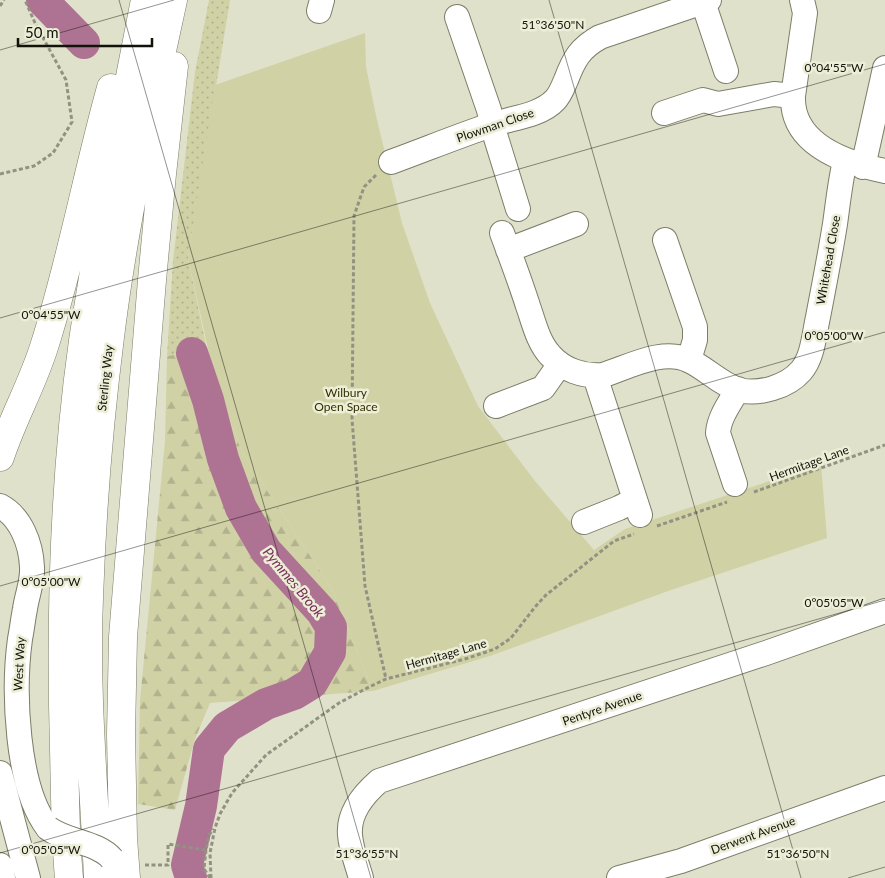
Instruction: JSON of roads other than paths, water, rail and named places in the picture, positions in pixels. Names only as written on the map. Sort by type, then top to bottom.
[{"type":"highway","points":[[0,457],[7,436],[44,350],[59,299],[101,125],[135,0]]},
{"type":"highway","name":"Sterling Way","points":[[69,878],[62,685],[66,533],[74,431],[83,344],[105,202],[145,0]]},
{"type":"highway","name":"Sterling Way","points":[[121,866],[93,762],[88,670],[89,600],[99,435],[110,335],[124,244],[173,0]]},
{"type":"highway","points":[[121,866],[123,637],[154,261],[180,0]]},
{"type":"street","points":[[802,0],[805,13],[793,96],[792,108],[795,118],[808,136],[822,147],[864,166]]},
{"type":"street","points":[[706,1],[726,71]]},
{"type":"street","name":"Plowman Close","points":[[384,168],[492,125],[544,108],[555,100],[564,86],[572,64],[582,49],[589,43],[661,7],[706,1]]},
{"type":"street","points":[[457,17],[485,100],[518,209]]},
{"type":"street","name":"Whitehead Close","points":[[595,376],[660,357],[673,356],[689,360],[724,384],[747,391],[759,391],[784,384],[802,370],[811,353],[827,273],[864,166],[885,68]]},
{"type":"street","points":[[664,113],[703,100],[718,104],[774,94],[793,96]]},
{"type":"street","points":[[576,224],[505,241],[545,349],[560,364],[580,373],[595,376],[642,518],[620,508],[584,522]]},
{"type":"street","points":[[665,240],[695,327],[695,340],[689,360]]},
{"type":"street","points":[[496,406],[543,388],[560,364]]},
{"type":"street","points":[[738,389],[721,418],[718,433],[738,493]]},
{"type":"street","name":"West Way","points":[[0,506],[15,518],[25,535],[31,551],[33,570],[20,642],[18,705],[20,740],[33,801],[40,817],[48,828],[62,837],[104,851],[121,866]]},
{"type":"street","name":"Pentyre Avenue","points":[[361,878],[350,837],[350,828],[358,804],[368,791],[380,781],[885,611]]},
{"type":"street","points":[[0,773],[28,878]]},
{"type":"street","name":"Derwent Avenue","points":[[618,878],[681,861],[885,788]]},
{"type":"waterway","name":"Pymmes Brook","points":[[42,0],[84,43]]},
{"type":"waterway","name":"Pymmes Brook","points":[[191,878],[187,865],[201,806],[209,749],[227,727],[266,704],[294,694],[312,683],[330,652],[331,627],[322,612],[266,551],[241,508],[223,459],[208,400],[192,353]]},
{"type":"park label","name":"Wilbury Open Space","points":[[346,399]]}]
